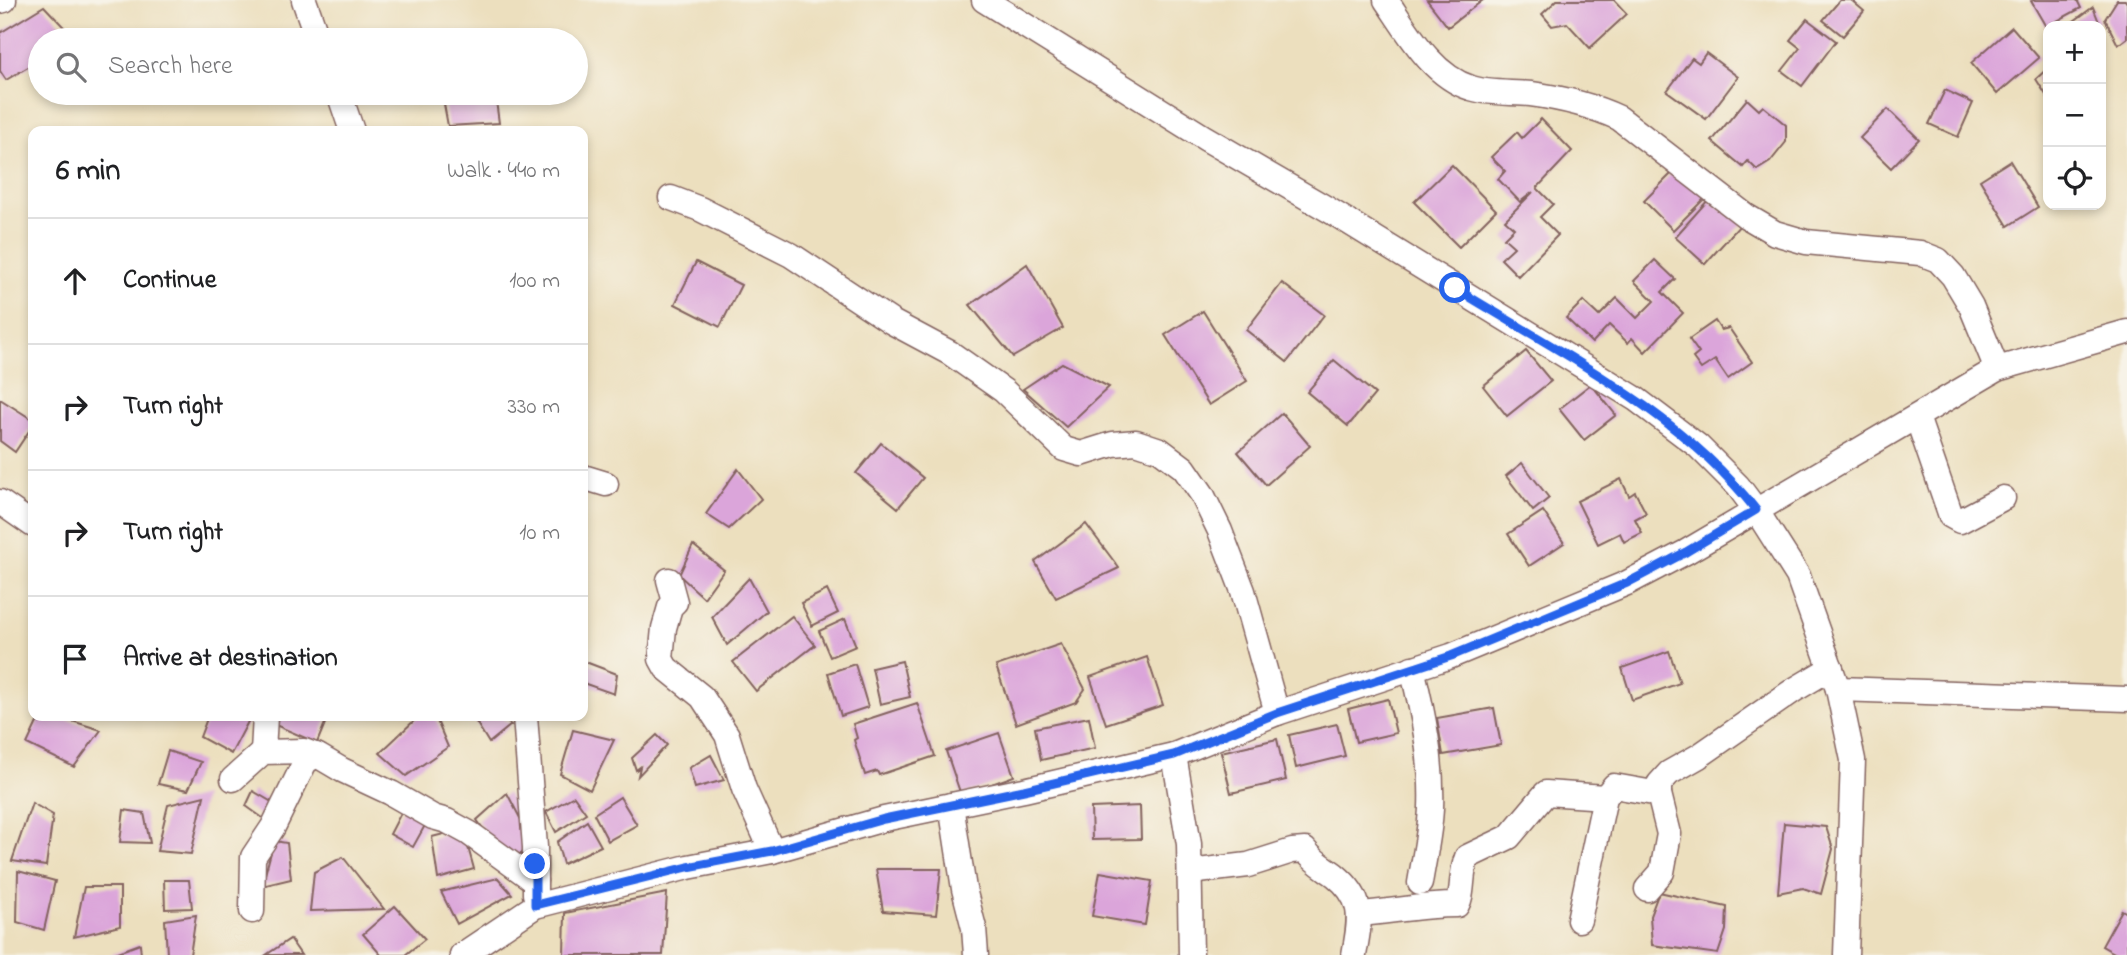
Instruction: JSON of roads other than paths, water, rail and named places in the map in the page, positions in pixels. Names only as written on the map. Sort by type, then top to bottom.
[{"type":"street","points":[[304,0],[314,28]]},
{"type":"street","points":[[985,0],[1205,138],[1329,210],[1636,399],[1698,446],[1738,486],[1798,576],[1835,679],[1853,760],[1846,955]]},
{"type":"street","points":[[1386,0],[1429,60],[1446,74],[1471,88],[1595,107],[1619,118],[1746,216],[1775,233],[1807,242],[1920,253],[1938,260],[1953,276],[1971,306],[1997,369]]},
{"type":"street","points":[[343,105],[350,126]]},
{"type":"street","points":[[671,198],[700,209],[792,256],[892,322],[950,353],[1004,391],[1068,452],[1081,454],[1113,444],[1136,442],[1160,450],[1184,468],[1202,494],[1229,555],[1243,592],[1277,713]]},
{"type":"street","points":[[462,955],[535,905],[688,867],[772,851],[884,819],[1174,755],[1277,713],[1451,656],[1627,583],[1686,552],[1997,369],[2127,332]]},
{"type":"street","points":[[1917,417],[1951,516],[1960,521],[2003,498]]},
{"type":"street","points":[[0,502],[28,522]]},
{"type":"street","points":[[668,580],[675,602],[670,607],[664,628],[661,659],[666,668],[702,697],[727,735],[744,789],[772,851]]},
{"type":"street","points":[[1412,668],[1427,747],[1432,806],[1420,883]]},
{"type":"street","points":[[1647,889],[1662,872],[1670,835],[1659,794],[1659,784],[1669,773],[1699,756],[1794,690],[1835,679],[2127,699]]},
{"type":"street","points":[[263,752],[265,721]]},
{"type":"street","points":[[526,721],[531,772],[535,905]]},
{"type":"street","points":[[233,779],[263,752],[304,751],[316,755],[433,817],[463,829],[535,881]]},
{"type":"street","points":[[252,911],[253,857],[273,827],[304,762],[316,755]]},
{"type":"street","points":[[1174,755],[1189,844],[1191,955]]},
{"type":"street","points":[[1579,920],[1605,797],[1614,786],[1659,794]]},
{"type":"street","points":[[1361,914],[1457,905],[1462,898],[1460,885],[1467,857],[1509,837],[1546,793],[1605,797]]},
{"type":"street","points":[[951,805],[964,890],[974,928],[976,955]]},
{"type":"street","points":[[1190,872],[1248,865],[1292,851],[1306,850],[1311,858],[1347,886],[1361,914],[1354,955]]}]
